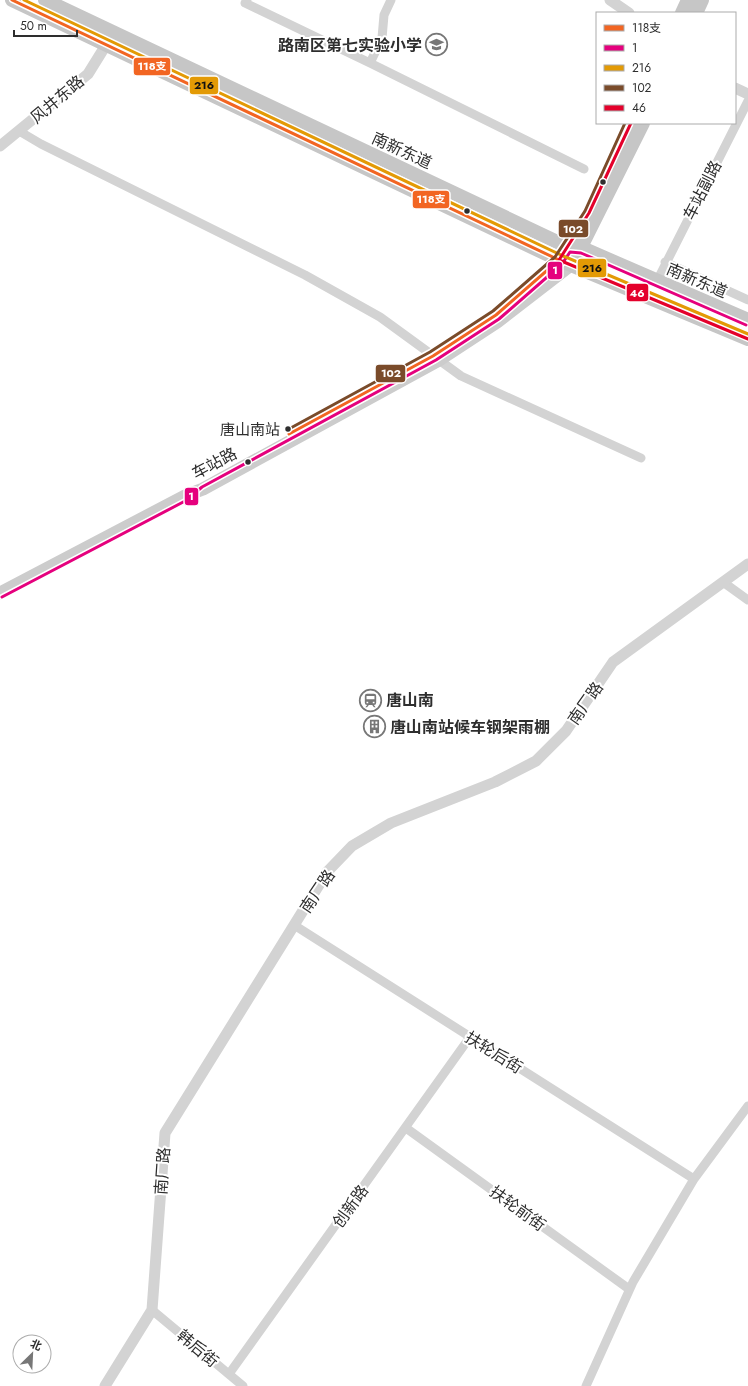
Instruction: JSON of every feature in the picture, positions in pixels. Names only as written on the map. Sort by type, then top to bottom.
[{"type":"main road","name":"南新东道","points":[[12,0],[566,262],[748,339]]},
{"type":"main road","name":"南新东道","points":[[45,0],[575,248],[748,320]]},
{"type":"main road","points":[[682,12],[688,0]]},
{"type":"main road","points":[[696,12],[702,0]]},
{"type":"main road","name":"车站路","points":[[575,248],[631,124]]},
{"type":"main road","name":"车站路","points":[[0,593],[185,496],[210,485],[436,358],[496,315],[566,262],[641,124]]},
{"type":"street","points":[[247,0],[245,3],[584,169]]},
{"type":"street","points":[[370,63],[382,38],[384,15],[391,0]]},
{"type":"street","points":[[610,0],[628,12]]},
{"type":"street","name":"风井东路","points":[[0,146],[88,74],[106,45]]},
{"type":"street","points":[[736,88],[748,94]]},
{"type":"street","name":"车站副路","points":[[656,281],[748,101]]},
{"type":"street","points":[[19,131],[41,144],[305,275],[380,317],[462,376],[640,458]]},
{"type":"street","points":[[665,262],[748,300]]},
{"type":"street","name":"南厂路","points":[[105,1386],[152,1310],[165,1133],[327,872],[352,846],[391,824],[496,782],[536,761],[566,731],[613,662],[748,564]]},
{"type":"street","points":[[723,582],[748,600]]},
{"type":"street","name":"扶轮后街","points":[[294,925],[694,1179]]},
{"type":"street","name":"创新路","points":[[229,1374],[470,1037]]},
{"type":"street","points":[[586,1386],[630,1289],[694,1179],[748,1106]]},
{"type":"street","name":"扶轮前街","points":[[406,1128],[630,1289]]},
{"type":"street","name":"韩后街","points":[[152,1310],[243,1386]]},
{"type":"transit line","name":"118支","points":[[12,0],[559,260],[496,315],[433,356],[289,434]]},
{"type":"transit line","name":"216","points":[[24,0],[561,255],[748,334]]},
{"type":"transit line","name":"102","points":[[287,430],[430,352],[493,311],[555,257],[585,211],[625,124]]},
{"type":"transit line","name":"46","points":[[631,124],[589,213],[559,260],[748,339]]},
{"type":"transit line","name":"1","points":[[2,597],[187,500],[202,487],[436,360],[499,319],[562,264],[570,252],[581,253],[746,325]]},
{"type":"place","name":"路南区第七实验小学","points":[[437,45]]},
{"type":"place","name":"唐山南站","points":[[288,429]]},
{"type":"place","name":"唐山南","points":[[370,700]]},
{"type":"place","name":"唐山南站候车钢架雨棚","points":[[375,727]]}]
